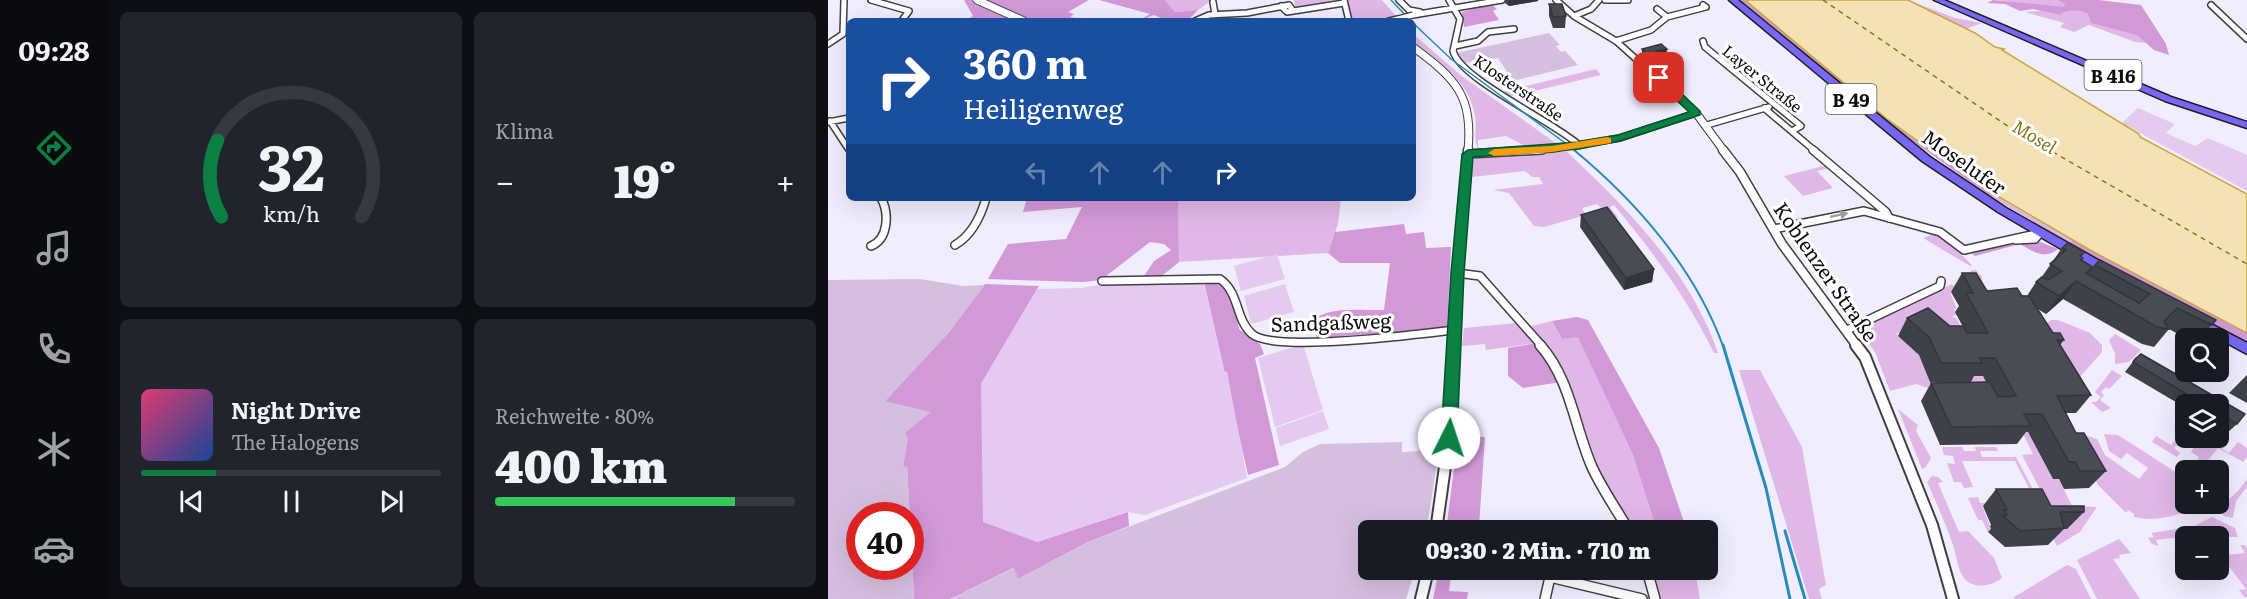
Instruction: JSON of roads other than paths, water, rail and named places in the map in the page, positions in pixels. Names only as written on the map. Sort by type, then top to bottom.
[{"type":"main road","name":"Moselufer","points":[[1733,0],[1894,134],[1964,185],[2040,233],[2118,277]]},
{"type":"main road","name":"B 416","points":[[1938,0],[2168,99],[2247,125]]},
{"type":"main road","points":[[2192,318],[2247,351]]},
{"type":"street","points":[[828,44],[843,34],[844,0]]},
{"type":"street","points":[[870,0],[909,10],[904,18]]},
{"type":"street","points":[[977,0],[1017,18]]},
{"type":"street","points":[[1399,0],[1413,12],[1454,9]]},
{"type":"street","points":[[1449,0],[1454,9]]},
{"type":"street","points":[[1402,18],[1502,0]]},
{"type":"street","name":"Koblenzer Straße","points":[[1556,0],[1574,16],[1616,41],[1707,125],[1740,172],[1774,229],[1848,330],[1868,362],[1932,525],[1953,599]]},
{"type":"street","points":[[1574,16],[1591,9],[1599,0]]},
{"type":"street","points":[[1605,0],[1628,0]]},
{"type":"street","points":[[1204,18],[1215,14],[1247,13],[1281,6],[1291,6],[1293,11],[1344,1],[1348,18]]},
{"type":"street","points":[[1213,2],[1215,14]]},
{"type":"street","points":[[1616,41],[1651,30],[1667,17],[1706,7],[1703,5]]},
{"type":"street","points":[[2211,5],[2247,39]]},
{"type":"street","name":"Klosterstraße","points":[[1454,9],[1460,19],[1455,46],[1456,59],[1579,146]]},
{"type":"street","points":[[1658,9],[1667,17]]},
{"type":"street","name":"Klosterstraße","points":[[1455,46],[1478,41],[1488,32],[1514,29]]},
{"type":"street","name":"Layer Straße","points":[[1703,41],[1705,47],[1801,126],[1792,131]]},
{"type":"street","points":[[1416,49],[1445,73],[1462,93],[1470,115],[1457,273],[1447,462],[1438,520]]},
{"type":"street","points":[[1707,125],[1776,105]]},
{"type":"street","name":"Layer Straße","points":[[1764,108],[1878,205],[1889,218]]},
{"type":"street","points":[[1468,154],[1579,146],[1620,138],[1696,113]]},
{"type":"street","points":[[846,119],[829,122],[846,146]]},
{"type":"street","points":[[871,246],[875,245],[887,224],[886,207],[883,201]]},
{"type":"street","points":[[955,245],[962,242],[985,201]]},
{"type":"street","points":[[1774,229],[1864,211],[1878,205]]},
{"type":"street","points":[[1864,211],[1942,233],[1961,250],[2035,239],[2040,233]]},
{"type":"street","points":[[1457,273],[1480,276],[1551,357],[1563,380],[1592,467],[1623,520]]},
{"type":"street","name":"Sandgaßweg","points":[[1102,282],[1220,279],[1230,284],[1235,291],[1244,326],[1262,340],[1300,341],[1454,330]]},
{"type":"street","points":[[1848,330],[1940,286],[1941,281]]},
{"type":"street","points":[[1545,599],[1550,577],[1642,599]]},
{"type":"street","points":[[1421,599],[1426,580]]},
{"type":"street","points":[[1650,580],[1655,599]]},
{"type":"water","name":"Mosel","points":[[1745,0],[1908,0],[1975,33],[1995,47],[2004,49],[2002,50],[2139,134],[2140,137],[2247,194],[2247,333],[2090,250],[1984,188],[1887,119]]},
{"type":"railway","points":[[1391,0],[1408,18]]},
{"type":"railway","points":[[1416,26],[1451,59],[1576,151]]},
{"type":"railway","points":[[1574,150],[1620,192],[1662,239],[1697,290],[1723,346]]},
{"type":"railway","points":[[1723,345],[1766,488],[1790,599]]},
{"type":"railway","points":[[1785,531],[1805,599]]}]
